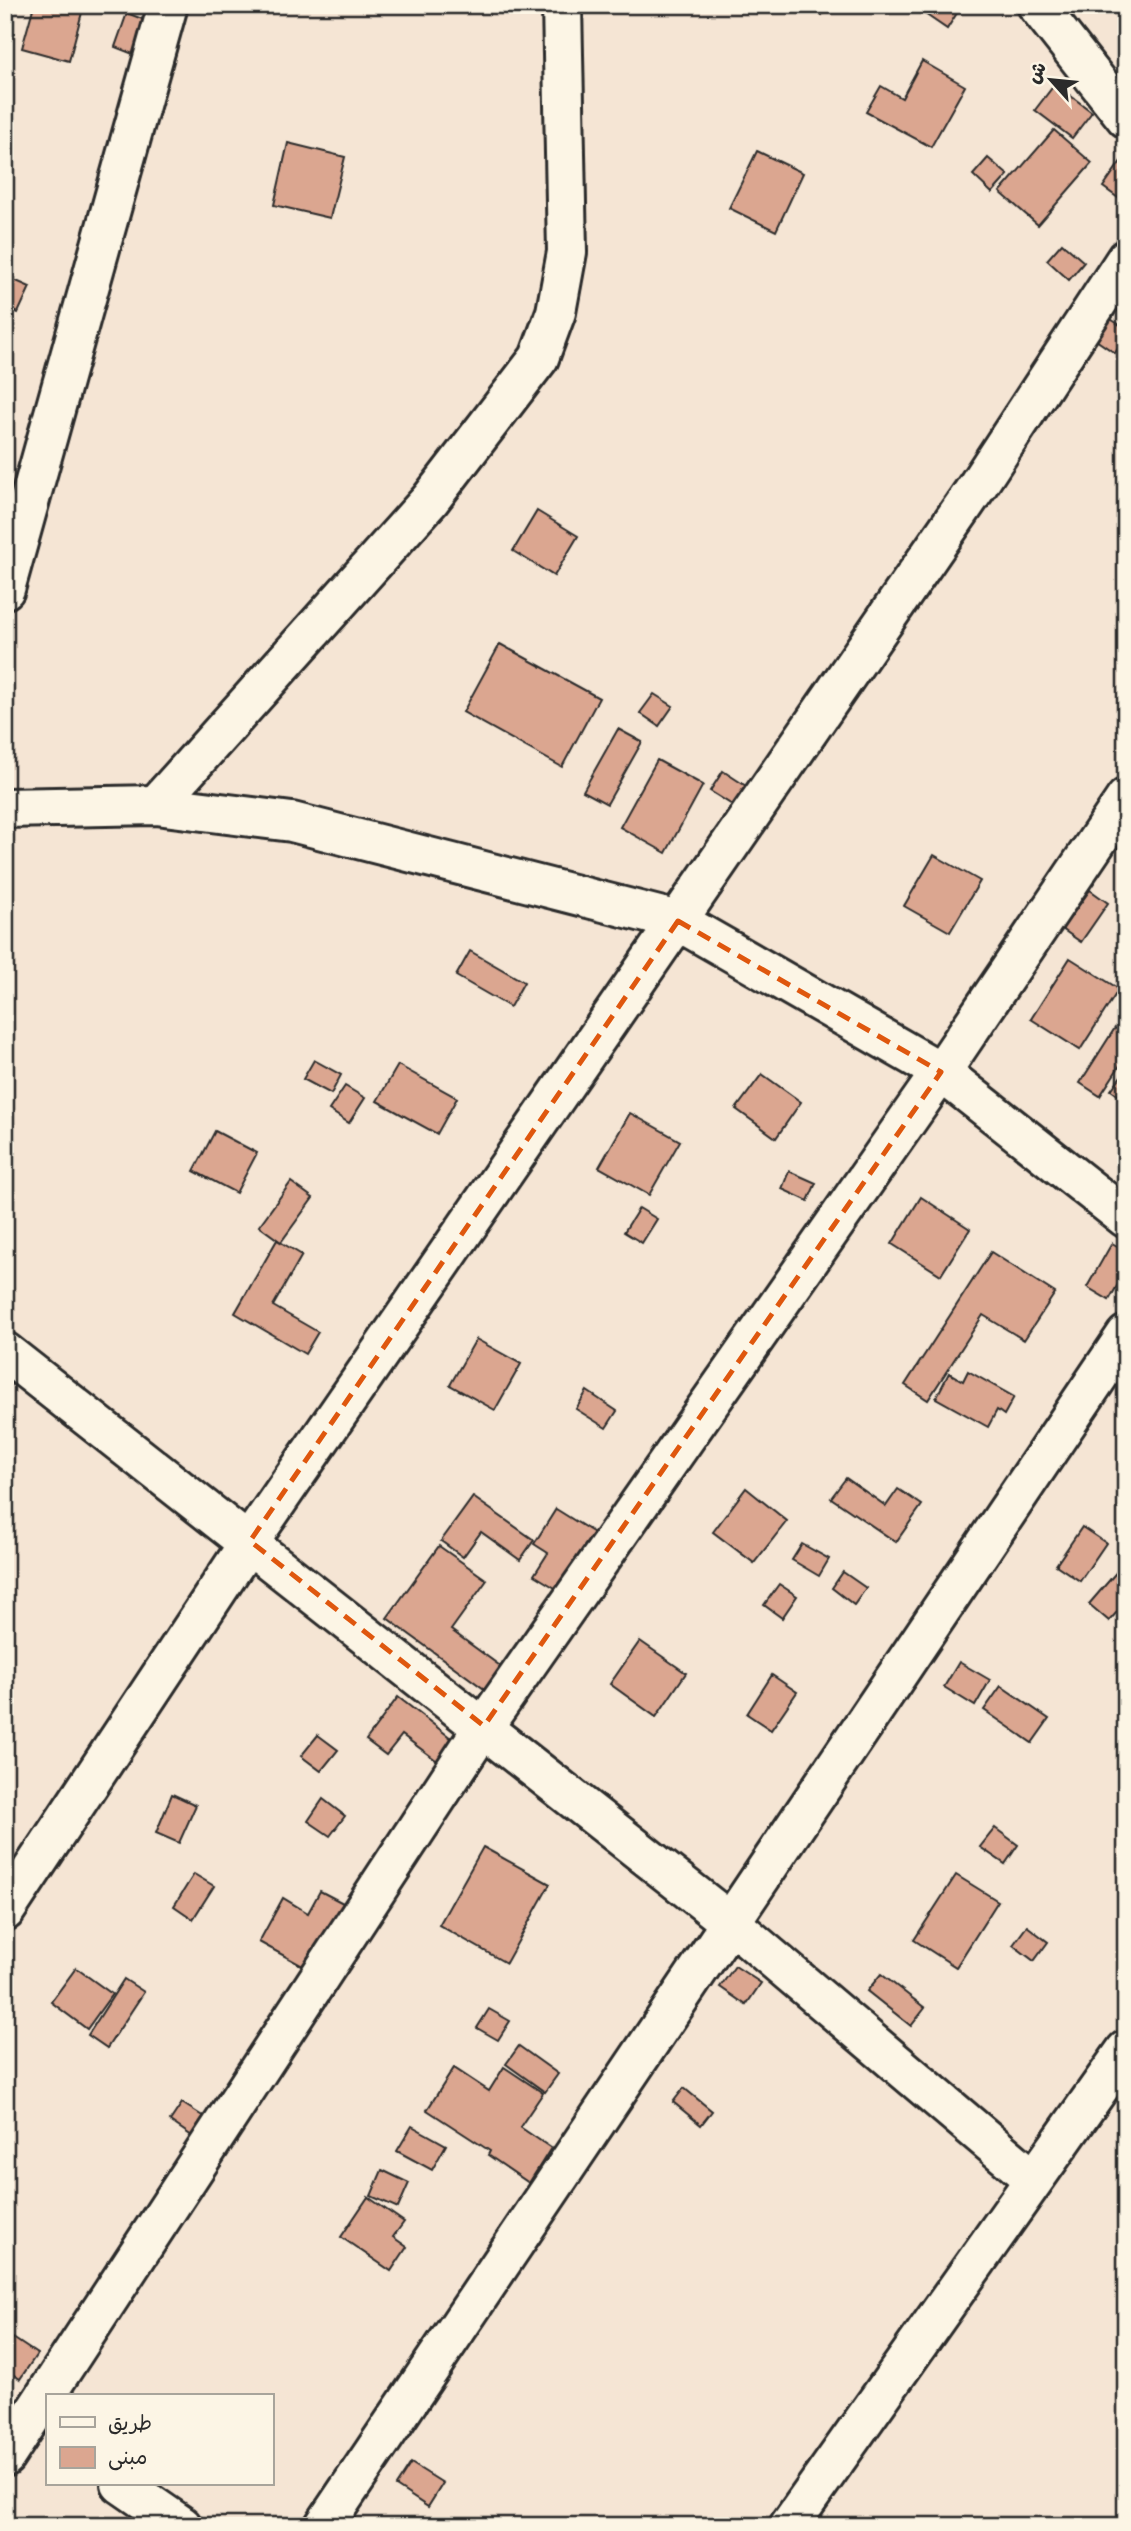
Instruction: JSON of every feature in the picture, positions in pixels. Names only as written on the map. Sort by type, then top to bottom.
[{"type":"street","points":[[5,589],[168,5]]},
{"type":"street","points":[[156,805],[430,500],[539,358],[556,312],[567,252],[562,5]]},
{"type":"street","points":[[1037,5],[1126,118]]},
{"type":"street","points":[[5,1911],[250,1541],[978,485],[1126,258]]},
{"type":"street","points":[[5,2457],[27,2419],[484,1726],[941,1072],[1126,798]]},
{"type":"street","points":[[5,808],[156,805],[292,822],[678,921],[941,1072],[1126,1217]]},
{"type":"street","points":[[324,2526],[1126,1335]]},
{"type":"street","points":[[5,1352],[250,1541],[731,1923],[1033,2179]]},
{"type":"street","points":[[789,2526],[1126,2050]]},
{"type":"street","points":[[124,2486],[183,2526]]},
{"type":"highlighted area","points":[[678,921],[941,1072],[484,1726],[250,1541]]},
{"type":"building","points":[[34,5],[84,5],[69,61],[22,48]]},
{"type":"building","points":[[804,5],[828,5],[822,15]]},
{"type":"building","points":[[926,5],[962,5],[947,29],[922,12]]},
{"type":"building","points":[[127,13],[150,22],[138,56],[115,47]]},
{"type":"building","points":[[922,61],[965,86],[931,147],[866,112],[881,86],[902,98]]},
{"type":"building","points":[[1055,84],[1092,112],[1072,138],[1035,110]]},
{"type":"building","points":[[1054,130],[1092,163],[1038,225],[1000,192]]},
{"type":"building","points":[[288,143],[345,157],[330,218],[274,205]]},
{"type":"building","points":[[757,151],[803,173],[776,231],[729,208]]},
{"type":"building","points":[[1126,154],[1126,193],[1121,200],[1103,187]]},
{"type":"building","points":[[988,158],[1008,175],[992,193],[973,175]]},
{"type":"building","points":[[1062,243],[1084,262],[1069,280],[1047,260]]},
{"type":"building","points":[[5,276],[30,287],[18,313],[5,307]]},
{"type":"building","points":[[1106,316],[1126,329],[1126,336],[1115,353],[1093,338]]},
{"type":"building","points":[[537,511],[578,536],[554,576],[513,551]]},
{"type":"building","points":[[500,644],[599,698],[562,767],[463,712]]},
{"type":"building","points":[[654,694],[673,706],[659,726],[640,713]]},
{"type":"building","points":[[618,729],[642,742],[607,804],[583,791]]},
{"type":"building","points":[[657,760],[703,785],[666,853],[620,827]]},
{"type":"building","points":[[723,771],[746,786],[734,806],[710,791]]},
{"type":"building","points":[[934,855],[980,881],[950,932],[904,906]]},
{"type":"building","points":[[1090,890],[1108,903],[1081,942],[1062,929]]},
{"type":"building","points":[[470,951],[524,982],[510,1007],[456,976]]},
{"type":"building","points":[[1070,958],[1119,989],[1080,1050],[1031,1019]]},
{"type":"building","points":[[1115,1028],[1126,1035],[1126,1056],[1100,1096],[1080,1083]]},
{"type":"building","points":[[314,1060],[341,1075],[331,1094],[303,1079]]},
{"type":"building","points":[[398,1065],[457,1098],[437,1134],[377,1101]]},
{"type":"building","points":[[1126,1069],[1126,1101],[1111,1090]]},
{"type":"building","points":[[762,1074],[801,1102],[776,1138],[736,1109]]},
{"type":"building","points":[[345,1086],[365,1098],[349,1123],[329,1110]]},
{"type":"building","points":[[630,1113],[680,1141],[649,1195],[599,1167]]},
{"type":"building","points":[[215,1131],[257,1153],[236,1193],[194,1171]]},
{"type":"building","points":[[789,1171],[816,1183],[808,1201],[782,1189]]},
{"type":"building","points":[[291,1182],[313,1198],[281,1242],[259,1226]]},
{"type":"building","points":[[921,1197],[970,1229],[941,1275],[892,1244]]},
{"type":"building","points":[[639,1208],[657,1219],[642,1243],[624,1232]]},
{"type":"building","points":[[277,1240],[302,1255],[273,1306],[318,1332],[305,1354],[235,1313]]},
{"type":"building","points":[[1112,1243],[1126,1251],[1126,1281],[1121,1279],[1109,1300],[1087,1287]]},
{"type":"building","points":[[991,1252],[1055,1293],[1024,1340],[983,1315],[928,1400],[905,1385]]},
{"type":"building","points":[[476,1339],[521,1364],[495,1410],[450,1385]]},
{"type":"building","points":[[968,1371],[1014,1397],[1004,1415],[997,1410],[988,1427],[936,1398],[949,1373],[963,1381]]},
{"type":"building","points":[[587,1391],[617,1411],[606,1428],[576,1409]]},
{"type":"building","points":[[846,1478],[886,1506],[898,1489],[922,1505],[896,1542],[831,1498]]},
{"type":"building","points":[[746,1488],[787,1521],[754,1563],[713,1532]]},
{"type":"building","points":[[473,1497],[534,1540],[520,1560],[481,1532],[463,1557],[441,1541]]},
{"type":"building","points":[[556,1509],[596,1534],[560,1591],[534,1575],[548,1553],[534,1544]]},
{"type":"building","points":[[1082,1527],[1106,1543],[1080,1581],[1056,1565]]},
{"type":"building","points":[[802,1544],[829,1559],[819,1576],[792,1560]]},
{"type":"building","points":[[439,1546],[487,1580],[451,1630],[503,1668],[487,1691],[387,1618]]},
{"type":"building","points":[[1126,1561],[1126,1602],[1109,1621],[1089,1604]]},
{"type":"building","points":[[843,1572],[866,1588],[854,1605],[832,1588]]},
{"type":"building","points":[[779,1584],[797,1596],[782,1618],[764,1605]]},
{"type":"building","points":[[640,1641],[686,1673],[656,1717],[610,1684]]},
{"type":"building","points":[[959,1662],[990,1680],[975,1706],[944,1687]]},
{"type":"building","points":[[772,1675],[797,1692],[771,1730],[747,1714]]},
{"type":"building","points":[[1001,1686],[1049,1719],[1032,1743],[984,1710]]},
{"type":"building","points":[[398,1697],[456,1742],[440,1763],[402,1735],[386,1755],[366,1740]]},
{"type":"building","points":[[318,1735],[338,1750],[321,1771],[301,1756]]},
{"type":"building","points":[[172,1794],[196,1805],[179,1843],[156,1833]]},
{"type":"building","points":[[323,1799],[345,1816],[330,1836],[308,1821]]},
{"type":"building","points":[[995,1828],[1018,1845],[1005,1864],[980,1847]]},
{"type":"building","points":[[483,1847],[550,1884],[506,1963],[439,1925]]},
{"type":"building","points":[[194,1874],[214,1886],[193,1919],[174,1906]]},
{"type":"building","points":[[956,1875],[998,1901],[956,1967],[914,1940]]},
{"type":"building","points":[[320,1891],[345,1904],[308,1969],[259,1942],[283,1898],[308,1913]]},
{"type":"building","points":[[1027,1926],[1048,1942],[1034,1961],[1013,1945]]},
{"type":"building","points":[[735,1966],[761,1983],[746,2005],[720,1987]]},
{"type":"building","points":[[76,1968],[112,1994],[87,2029],[51,2002]]},
{"type":"building","points":[[881,1974],[925,2008],[911,2026],[867,1991]]},
{"type":"building","points":[[124,1979],[144,1992],[107,2048],[88,2035]]},
{"type":"building","points":[[489,2009],[510,2021],[498,2040],[477,2028]]},
{"type":"building","points":[[519,2046],[558,2074],[545,2092],[506,2064]]},
{"type":"building","points":[[504,2067],[543,2093],[520,2127],[551,2148],[529,2183],[488,2155],[490,2151],[427,2110],[454,2068],[489,2091]]},
{"type":"building","points":[[684,2088],[712,2111],[701,2125],[673,2102]]},
{"type":"building","points":[[182,2103],[204,2117],[192,2136],[170,2121]]},
{"type":"building","points":[[412,2126],[446,2145],[432,2170],[397,2151]]},
{"type":"building","points":[[382,2170],[409,2183],[398,2208],[371,2196]]},
{"type":"building","points":[[368,2197],[404,2222],[393,2237],[407,2247],[391,2271],[341,2237]]},
{"type":"building","points":[[13,2338],[37,2354],[20,2379],[5,2369],[5,2349]]},
{"type":"building","points":[[411,2463],[443,2483],[428,2507],[396,2486]]}]
